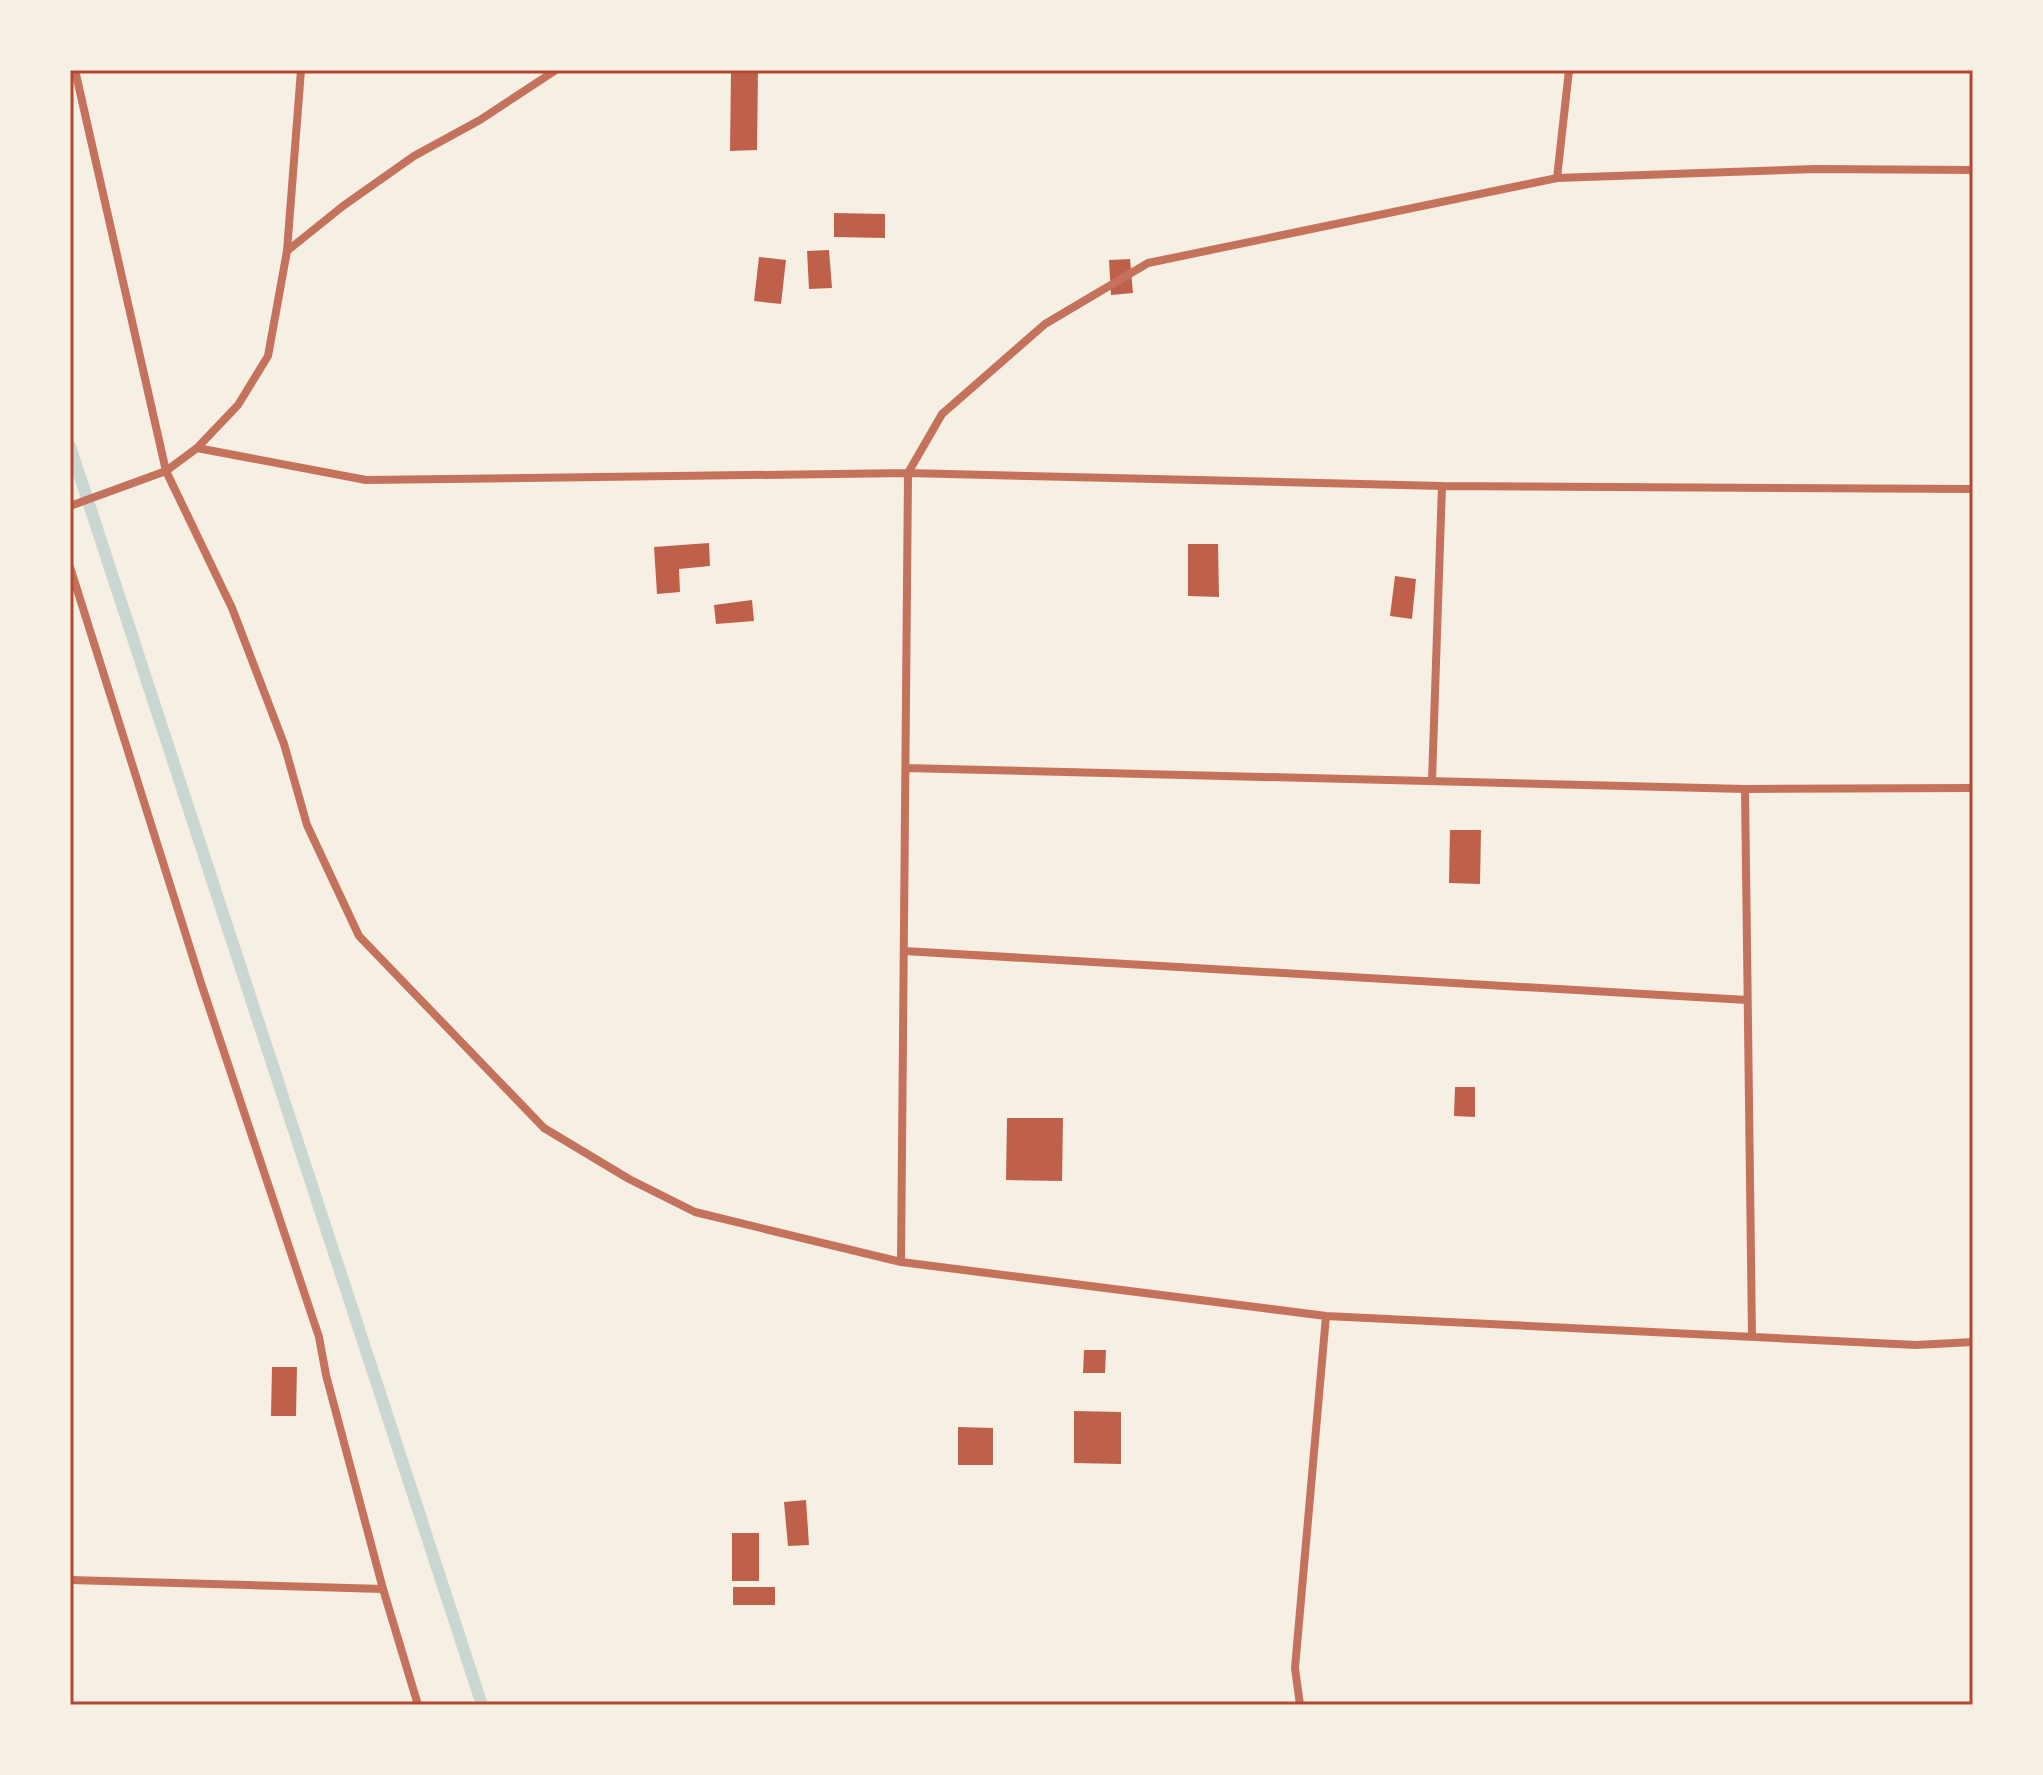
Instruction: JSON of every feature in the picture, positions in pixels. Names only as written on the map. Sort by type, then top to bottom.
[{"type":"street","points":[[75,70],[166,471],[232,608],[284,744],[307,825],[359,936],[544,1128],[629,1179],[695,1212],[901,1262],[1326,1316],[1916,1345],[1973,1342]]},
{"type":"street","points":[[70,506],[166,471],[197,448],[238,405],[268,356],[287,251],[301,70]]},
{"type":"street","points":[[287,251],[343,206],[414,156],[480,120],[556,70]]},
{"type":"street","points":[[1557,178],[1569,70]]},
{"type":"street","points":[[901,1262],[908,473],[942,414],[1045,324],[1148,263],[1557,178],[1815,169],[1973,170]]},
{"type":"street","points":[[197,448],[366,480],[908,473],[1442,486],[1973,489]]},
{"type":"street","points":[[1432,781],[1442,486]]},
{"type":"street","points":[[70,567],[196,968],[319,1337],[326,1375],[383,1589],[418,1705]]},
{"type":"street","points":[[906,768],[1745,789],[1973,788]]},
{"type":"street","points":[[1745,789],[1752,1337]]},
{"type":"street","points":[[904,951],[1747,1000]]},
{"type":"street","points":[[1300,1705],[1295,1668],[1326,1316]]},
{"type":"street","points":[[70,1580],[383,1589]]},
{"type":"building","points":[[731,70],[758,70],[757,150],[730,151]]},
{"type":"building","points":[[834,213],[885,214],[885,238],[834,237]]},
{"type":"building","points":[[829,250],[832,288],[809,289],[807,251]]},
{"type":"building","points":[[759,257],[786,260],[781,304],[754,301]]},
{"type":"building","points":[[1130,259],[1133,293],[1111,295],[1109,260]]},
{"type":"building","points":[[709,543],[710,566],[679,569],[680,592],[657,594],[654,547]]},
{"type":"building","points":[[1188,544],[1218,544],[1219,597],[1188,596]]},
{"type":"building","points":[[1395,576],[1416,579],[1412,619],[1390,616]]},
{"type":"building","points":[[752,600],[754,621],[716,624],[714,605]]},
{"type":"building","points":[[1450,830],[1481,830],[1480,884],[1449,883]]},
{"type":"building","points":[[1455,1087],[1475,1087],[1475,1117],[1454,1116]]},
{"type":"building","points":[[1007,1118],[1063,1118],[1062,1181],[1006,1180]]},
{"type":"building","points":[[1084,1350],[1106,1350],[1105,1373],[1083,1373]]},
{"type":"building","points":[[272,1367],[297,1367],[296,1416],[271,1416]]},
{"type":"building","points":[[1074,1411],[1121,1412],[1121,1464],[1074,1463]]},
{"type":"building","points":[[958,1427],[993,1428],[993,1465],[958,1465]]},
{"type":"building","points":[[806,1500],[809,1545],[788,1546],[784,1502]]},
{"type":"building","points":[[732,1533],[759,1533],[759,1581],[732,1581]]},
{"type":"building","points":[[733,1587],[775,1587],[775,1605],[733,1605]]},
{"type":"waterway","points":[[70,446],[482,1705]]}]
